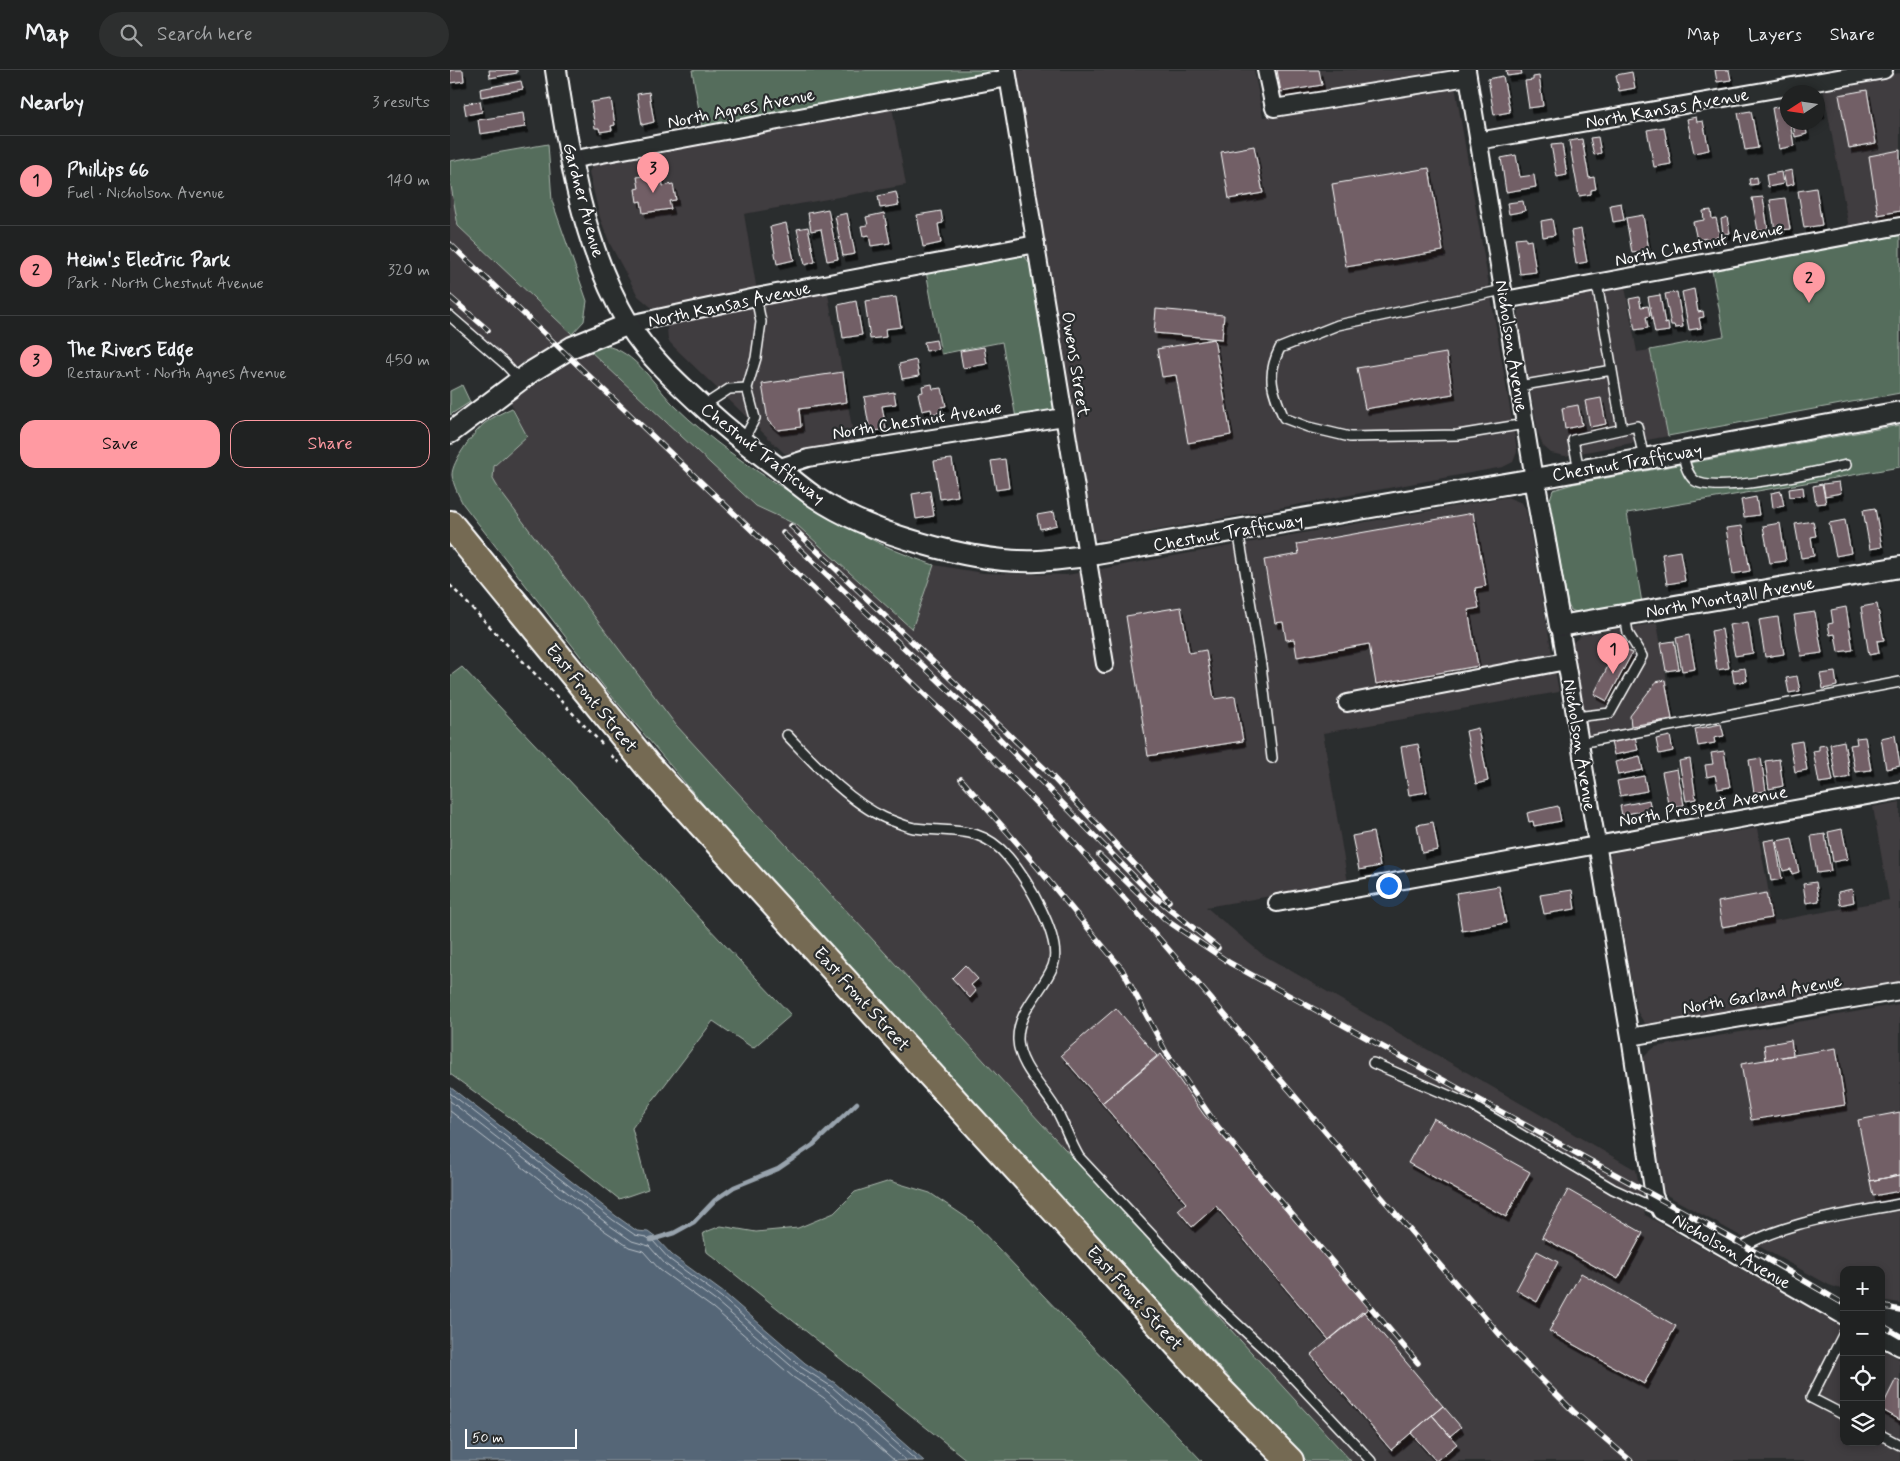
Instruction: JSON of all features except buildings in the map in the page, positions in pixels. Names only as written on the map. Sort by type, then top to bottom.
[{"type":"main road","name":"East Front Street","points":[[450,524],[648,766],[1212,1382],[1290,1461]]},
{"type":"street","name":"Gardner Avenue","points":[[556,70],[570,160],[589,232],[606,278],[629,324]]},
{"type":"street","points":[[1266,70],[1274,108],[1467,74]]},
{"type":"street","name":"North Kansas Avenue","points":[[1478,141],[1884,70]]},
{"type":"street","name":"North Agnes Avenue","points":[[570,160],[1008,74]]},
{"type":"street","name":"Owens Street","points":[[1008,74],[1105,664]]},
{"type":"street","name":"Nicholson Avenue","points":[[1467,74],[1518,386],[1630,1037],[1654,1196],[1661,1211],[1840,1314]]},
{"type":"street","name":"North Chestnut Avenue","points":[[1504,295],[1598,283],[1900,226]]},
{"type":"street","name":"North Kansas Avenue","points":[[450,433],[520,380],[572,348],[629,324],[756,297],[1036,244]]},
{"type":"street","name":"Chestnut Trafficway","points":[[629,324],[645,349],[703,406],[743,442],[815,498],[858,520],[948,551],[995,558],[1036,561],[1086,556],[1534,479],[1900,412]]},
{"type":"street","name":"North Chestnut Avenue","points":[[777,468],[808,458],[1064,417]]},
{"type":"street","name":"North Montgall Avenue","points":[[1560,626],[1900,568]]},
{"type":"street","points":[[1347,703],[1566,661]]},
{"type":"street","name":"North Prospect Avenue","points":[[1277,903],[1900,790]]},
{"type":"street","name":"North Garland Avenue","points":[[1630,1037],[1900,991]]},
{"type":"street","points":[[1885,1339],[1900,1347]]},
{"type":"lane","points":[[1598,283],[1622,429]]},
{"type":"lane","points":[[1504,295],[1338,325],[1280,348],[1273,362],[1271,388],[1284,418],[1308,427],[1350,437],[1458,435],[1525,424]]},
{"type":"lane","points":[[743,442],[755,418],[747,388],[756,358],[761,322],[756,297]]},
{"type":"lane","points":[[450,316],[492,352],[520,380]]},
{"type":"lane","points":[[1518,386],[1612,370]]},
{"type":"lane","points":[[703,406],[729,389],[747,388]]},
{"type":"lane","points":[[1579,470],[1573,440],[1637,426],[1644,459]]},
{"type":"lane","points":[[1682,452],[1688,472],[1695,481],[1710,486],[1758,482],[1846,465]]},
{"type":"lane","points":[[1238,530],[1261,665],[1272,758]]},
{"type":"lane","points":[[1575,717],[1610,713],[1642,656],[1628,633],[1624,615]]},
{"type":"lane","points":[[1580,743],[1900,682]]},
{"type":"lane","points":[[787,735],[818,768],[853,797],[883,817],[912,828],[965,831],[988,839],[1007,856],[1025,882],[1048,924],[1054,941],[1053,965],[1021,1021],[1018,1041],[1024,1060],[1058,1114],[1066,1136],[1075,1150],[1220,1308],[1278,1362],[1371,1461]]},
{"type":"lane","points":[[1373,1062],[1471,1105],[1614,1189],[1661,1211]]},
{"type":"lane","points":[[1732,1252],[1761,1236],[1792,1224],[1900,1204]]},
{"type":"lane","points":[[1840,1341],[1811,1398],[1840,1413]]},
{"type":"lane","points":[[1885,1437],[1900,1445]]},
{"type":"path","points":[[450,585],[609,752],[615,762],[632,770],[648,766]]},
{"type":"shaded area","points":[[1014,70],[1254,70],[1263,117],[1446,83],[1455,86],[1516,444],[1517,452],[1513,462],[1503,467],[1104,540],[1093,539],[1090,536]]},
{"type":"shaded area","points":[[1272,70],[1450,70],[1286,99],[1279,96]]},
{"type":"shaded area","points":[[1900,73],[1900,218],[1849,228],[1825,98],[1825,87]]},
{"type":"shaded area","points":[[892,107],[906,185],[744,214],[757,291],[665,310],[651,307],[638,296],[610,244],[600,218],[589,172],[593,164]]},
{"type":"shaded area","points":[[450,180],[458,226],[572,334],[514,368],[450,306]]},
{"type":"shaded area","points":[[1625,287],[1637,352],[1650,350],[1668,436],[1565,456],[1551,453],[1543,446],[1538,433],[1518,321],[1519,310],[1525,305]]},
{"type":"shaded area","points":[[827,289],[855,444],[793,454],[784,453],[673,346],[668,340],[667,328],[670,323]]},
{"type":"shaded area","points":[[589,350],[756,506],[797,525],[912,629],[934,565],[983,573],[1067,575],[1507,497],[1522,503],[1526,510],[1559,692],[1323,733],[1348,883],[1206,907],[1262,954],[1636,1170],[1645,1215],[1840,1325],[1840,1446],[1885,1446],[1885,1351],[1900,1359],[1900,1461],[1351,1461],[676,725],[500,491],[493,479],[494,466],[527,436],[510,401]]},
{"type":"shaded area","points":[[1657,623],[1674,722],[1586,738],[1571,644],[1582,635]]},
{"type":"shaded area","points":[[1900,802],[1900,986],[1648,1026],[1643,1021],[1637,1011],[1609,859],[1611,853],[1619,849],[1757,828],[1774,921],[1889,900],[1873,807]]},
{"type":"shaded area","points":[[1900,1004],[1900,1303],[1885,1301],[1885,1266],[1840,1266],[1840,1289],[1829,1285],[1663,1193],[1642,1066],[1644,1057],[1655,1047]]},
{"type":"green space","points":[[692,70],[996,70],[991,75],[702,127]]},
{"type":"green space","points":[[548,144],[552,201],[587,301],[584,321],[572,334],[458,226],[450,180],[450,161]]},
{"type":"green space","points":[[1900,235],[1900,393],[1668,436],[1650,350],[1724,336],[1712,270]]},
{"type":"green space","points":[[1017,254],[1023,255],[1030,263],[1057,411],[1016,418],[1002,342],[941,354],[926,271]]},
{"type":"green space","points":[[605,346],[626,354],[644,370],[668,399],[689,419],[758,472],[859,533],[895,550],[934,565],[912,629],[797,525],[756,506],[589,350]]},
{"type":"green space","points":[[462,385],[470,402],[450,415],[450,391]]},
{"type":"green space","points":[[512,408],[527,436],[494,466],[493,479],[500,491],[676,725],[1351,1461],[1307,1461],[1302,1456],[839,959],[746,855],[605,688],[463,504],[456,490],[452,475],[453,469],[470,440],[485,423]]},
{"type":"green space","points":[[1900,425],[1900,467],[1627,513],[1642,603],[1581,614],[1571,610],[1568,605],[1549,502],[1553,490],[1573,484]]},
{"type":"green space","points":[[462,667],[791,1015],[753,1048],[713,1021],[632,1128],[648,1189],[619,1199],[584,1171],[450,1074],[450,676]]},
{"type":"green space","points":[[890,1181],[930,1193],[973,1222],[1202,1461],[968,1461],[707,1252],[703,1233],[721,1226],[756,1232],[798,1228],[834,1213],[855,1192]]},
{"type":"water","points":[[450,1087],[616,1216],[637,1231],[648,1232],[656,1238],[672,1255],[724,1293],[805,1363],[835,1383],[924,1461],[450,1461]]},
{"type":"waterway","points":[[651,1240],[674,1233],[694,1222],[715,1200],[734,1187],[778,1169],[813,1145],[857,1103]]},
{"type":"railway","points":[[450,244],[993,759],[1057,824],[1126,900],[1519,1357],[1573,1411],[1631,1461]]},
{"type":"railway","points":[[450,297],[488,330]]},
{"type":"railway","points":[[791,526],[1045,769],[1169,901]]},
{"type":"railway","points":[[783,533],[996,735],[1149,892],[1218,948]]},
{"type":"railway","points":[[961,779],[1024,851],[1122,969],[1166,1052],[1218,1127],[1418,1363]]},
{"type":"railway","points":[[1099,855],[1166,920],[1230,963],[1744,1245],[1840,1302]]},
{"type":"railway","points":[[1885,1307],[1900,1310]]},
{"type":"railway","points":[[1885,1327],[1900,1336]]},
{"type":"place","name":"The Rivers Edge","points":[[653,193]]},
{"type":"place","name":"Heim's Electric Park","points":[[1809,303]]},
{"type":"place","name":"Phillips 66","points":[[1613,674]]}]
